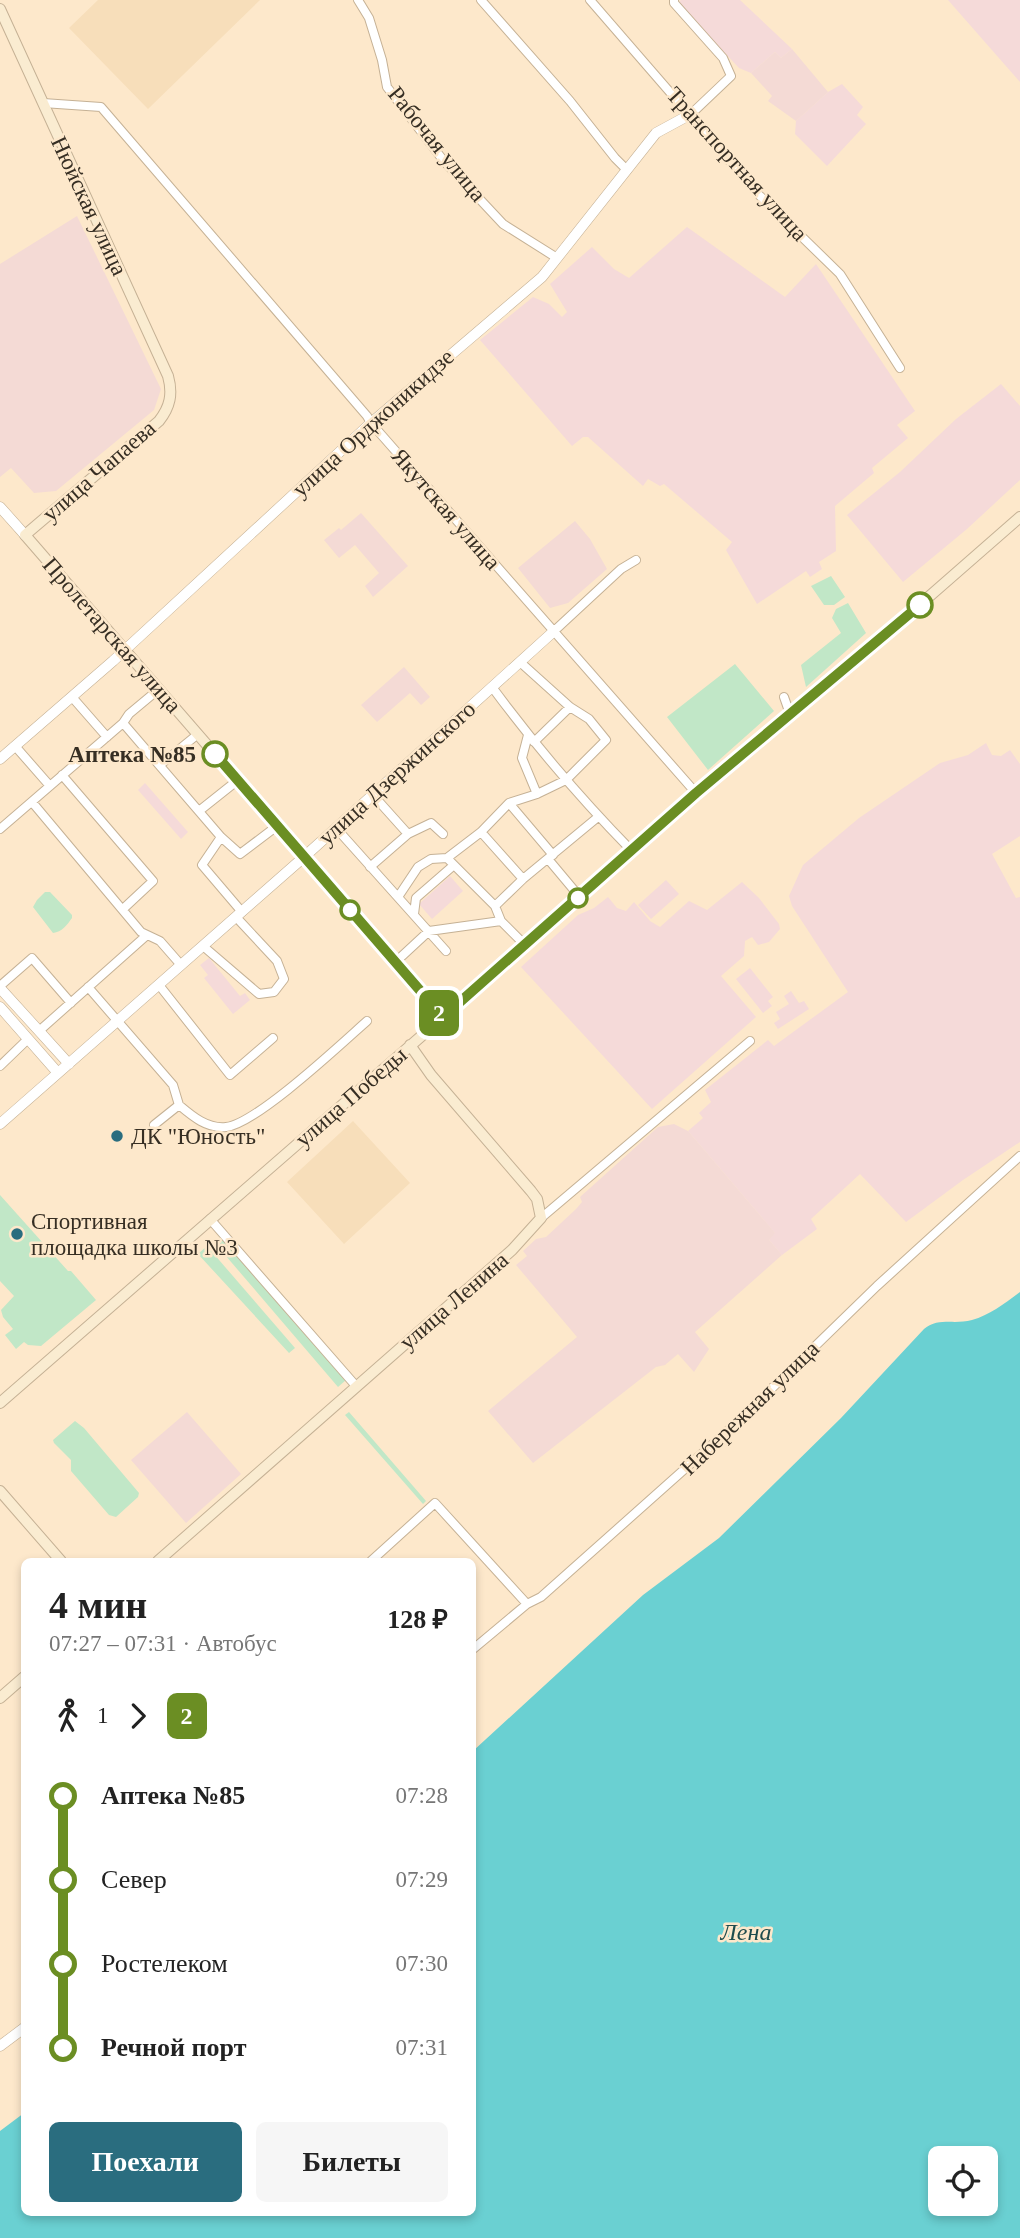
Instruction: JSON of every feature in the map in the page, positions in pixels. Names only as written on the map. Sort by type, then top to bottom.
[{"type":"main road","name":"Нюйская улица","points":[[0,9],[168,376],[171,395],[169,404]]},
{"type":"main road","name":"улица Чапаева","points":[[25,535],[159,421],[169,404]]},
{"type":"main road","name":"улица Победы","points":[[0,1403],[696,793],[911,613],[1020,517]]},
{"type":"main road","name":"Пролетарская улица","points":[[25,535],[443,1017]]},
{"type":"main road","points":[[410,1045],[431,1075],[531,1191],[539,1205],[541,1218]]},
{"type":"main road","name":"улица Ленина","points":[[161,1558],[512,1250],[541,1218]]},
{"type":"main road","points":[[0,1491],[58,1558]]},
{"type":"main road","points":[[0,1698],[21,1680]]},
{"type":"street","name":"Рабочая улица","points":[[358,0],[369,18],[387,87],[443,160],[503,224],[557,258]]},
{"type":"street","points":[[481,0],[627,170]]},
{"type":"street","name":"Транспортная улица","points":[[590,0],[759,195],[840,274],[900,368]]},
{"type":"street","name":"улица Орджоникидзе","points":[[0,760],[371,423],[542,277],[656,133],[691,114],[731,76],[723,58],[682,13],[674,0]]},
{"type":"street","name":"Якутская улица","points":[[43,103],[101,107],[368,416],[371,423],[696,793]]},
{"type":"street","name":"Пролетарская улица","points":[[0,507],[25,535]]},
{"type":"street","name":"улица Дзержинского","points":[[2,1118],[69,1064],[159,985],[621,569],[636,560]]},
{"type":"street","points":[[398,897],[418,867],[431,859],[447,858],[481,832],[509,803],[537,794],[566,779],[606,740],[589,719],[570,707],[520,662]]},
{"type":"street","points":[[492,687],[531,739],[598,817],[631,850]]},
{"type":"street","points":[[0,829],[159,689]]},
{"type":"street","points":[[72,697],[107,737]]},
{"type":"street","points":[[784,697],[790,714]]},
{"type":"street","points":[[537,794],[522,758],[531,739],[570,707]]},
{"type":"street","points":[[123,723],[221,837],[240,854],[278,826]]},
{"type":"street","points":[[160,765],[198,734]]},
{"type":"street","points":[[15,746],[50,786]]},
{"type":"street","points":[[62,775],[153,881],[123,909]]},
{"type":"street","points":[[199,811],[238,780]]},
{"type":"street","points":[[373,795],[408,834]]},
{"type":"street","points":[[32,802],[141,932],[160,941],[181,965]]},
{"type":"street","points":[[509,803],[579,896]]},
{"type":"street","points":[[495,906],[523,879],[598,817]]},
{"type":"street","points":[[370,867],[408,834],[431,823],[443,834]]},
{"type":"street","points":[[336,828],[446,951]]},
{"type":"street","points":[[481,832],[523,879]]},
{"type":"street","points":[[203,946],[259,994],[274,992],[284,979],[277,961],[202,864],[221,837]]},
{"type":"street","points":[[447,858],[495,906],[501,921],[525,945]]},
{"type":"street","points":[[414,914],[416,898],[454,865]]},
{"type":"street","points":[[402,956],[429,931],[501,921]]},
{"type":"street","points":[[39,1031],[147,935]]},
{"type":"street","points":[[69,1064],[0,987],[32,958],[71,1003]]},
{"type":"street","points":[[159,985],[230,1075],[273,1038]]},
{"type":"street","points":[[88,987],[173,1085],[179,1105],[194,1118],[210,1126],[225,1128],[241,1123],[296,1082],[367,1021]]},
{"type":"street","points":[[0,1007],[58,1073]]},
{"type":"street","points":[[0,1066],[28,1039]]},
{"type":"street","name":"улица Ленина","points":[[541,1218],[750,1041]]},
{"type":"street","points":[[154,1125],[179,1105]]},
{"type":"street","name":"Набережная улица","points":[[476,1647],[527,1604],[541,1597],[665,1488],[877,1286],[1020,1156]]},
{"type":"street","points":[[210,1219],[356,1386]]},
{"type":"street","points":[[373,1558],[435,1503],[527,1604]]},
{"type":"street","points":[[0,2046],[21,2030]]},
{"type":"shaded area","points":[[98,0],[260,0],[148,109],[69,28]]},
{"type":"shaded area","points":[[681,0],[740,0],[792,49],[781,58],[775,52],[751,73],[739,68],[678,3]]},
{"type":"shaded area","points":[[948,0],[1020,0],[1020,82]]},
{"type":"shaded area","points":[[792,49],[828,92],[796,121],[768,101],[772,96],[751,73],[775,52],[781,58]]},
{"type":"shaded area","points":[[842,84],[863,107],[857,115],[866,124],[827,166],[795,134],[796,121],[828,92]]},
{"type":"shaded area","points":[[77,216],[161,389],[154,410],[56,491],[34,493],[11,468],[0,477],[0,264]]},
{"type":"shaded area","points":[[687,227],[785,297],[816,264],[915,411],[897,425],[908,438],[872,468],[874,473],[835,506],[836,551],[819,562],[822,569],[810,577],[806,571],[757,604],[726,550],[732,542],[664,484],[660,486],[648,479],[643,486],[588,437],[583,437],[572,446],[480,340],[533,297],[549,304],[562,317],[567,312],[550,284],[592,247],[614,269],[629,278]]},
{"type":"shaded area","points":[[1001,384],[1020,406],[1020,480],[967,529],[903,582],[847,515],[900,472],[956,419]]},
{"type":"shaded area","points":[[361,513],[408,566],[373,597],[365,586],[379,573],[355,545],[339,558],[324,540]]},
{"type":"shaded area","points":[[575,521],[590,539],[607,569],[568,603],[550,608],[518,568]]},
{"type":"shaded area","points":[[404,667],[430,697],[421,705],[410,693],[377,722],[361,705]]},
{"type":"shaded area","points":[[986,743],[992,755],[1001,756],[1010,750],[1020,764],[1020,836],[992,854],[1016,898],[1020,897],[1020,1142],[906,1222],[860,1174],[811,1219],[817,1229],[782,1255],[769,1240],[775,1233],[688,1131],[703,1118],[699,1113],[711,1102],[705,1090],[768,1040],[774,1046],[848,992],[792,906],[789,896],[803,865],[859,818],[940,763],[968,755]]},
{"type":"shaded area","points":[[145,783],[188,832],[181,839],[138,790]]},
{"type":"shaded area","points":[[450,876],[463,891],[432,919],[419,904]]},
{"type":"shaded area","points":[[666,880],[679,894],[651,919],[638,905]]},
{"type":"shaded area","points":[[742,882],[759,898],[780,929],[769,942],[758,945],[752,937],[745,941],[744,956],[721,976],[756,1017],[652,1109],[521,967],[578,915],[594,908],[608,897],[617,908],[626,911],[634,902],[650,921],[660,927],[689,901],[707,910]]},
{"type":"shaded area","points":[[209,958],[240,996],[245,993],[250,1000],[233,1014],[204,978],[208,975],[200,965]]},
{"type":"shaded area","points":[[750,968],[773,997],[768,1001],[772,1006],[763,1013],[736,979]]},
{"type":"shaded area","points":[[791,991],[799,1003],[804,1001],[809,1009],[778,1029],[774,1023],[780,1019],[776,1012],[789,1004],[784,996]]},
{"type":"shaded area","points":[[353,1121],[410,1183],[344,1244],[287,1182]]},
{"type":"shaded area","points":[[674,1124],[688,1131],[776,1234],[769,1240],[782,1255],[695,1332],[709,1349],[694,1372],[678,1354],[665,1365],[656,1367],[533,1463],[488,1411],[577,1337],[516,1265],[527,1256],[523,1251],[536,1239],[546,1237],[582,1202],[580,1197],[658,1127]]},
{"type":"shaded area","points":[[187,1412],[241,1474],[186,1523],[131,1460]]},
{"type":"green space","points":[[831,576],[845,597],[834,605],[824,605],[811,586]]},
{"type":"green space","points":[[848,603],[866,633],[806,687],[801,665],[841,633],[832,618],[836,609]]},
{"type":"green space","points":[[735,664],[774,711],[708,770],[667,717]]},
{"type":"green space","points":[[45,892],[50,892],[72,915],[62,930],[53,933],[33,907]]},
{"type":"green space","points":[[0,1195],[96,1300],[41,1346],[24,1342],[16,1349],[5,1335],[13,1329],[1,1310],[14,1296],[0,1281]]},
{"type":"green space","points":[[222,1236],[346,1380],[338,1387],[214,1242]]},
{"type":"green space","points":[[207,1246],[295,1348],[289,1353],[198,1254]]},
{"type":"green space","points":[[349,1412],[426,1501],[423,1504],[345,1415]]},
{"type":"green space","points":[[75,1421],[139,1493],[116,1517],[109,1515],[71,1471],[71,1460],[54,1443],[53,1440]]},
{"type":"water","name":"Лена","points":[[1020,1292],[1020,2238],[0,2238],[0,2131],[21,2115],[21,2216],[476,2216],[476,1748],[643,1595],[719,1538],[841,1418],[924,1329],[935,1323],[979,1318]]},
{"type":"bus line","name":"2","points":[[215,754],[443,1017],[696,793],[920,605]]},
{"type":"place","name":"Аптека №85","points":[[215,754]]},
{"type":"place","name":"ДК \"Юность\"","points":[[117,1136]]},
{"type":"place","name":"Спортивная площадка школы №3","points":[[17,1234]]}]
